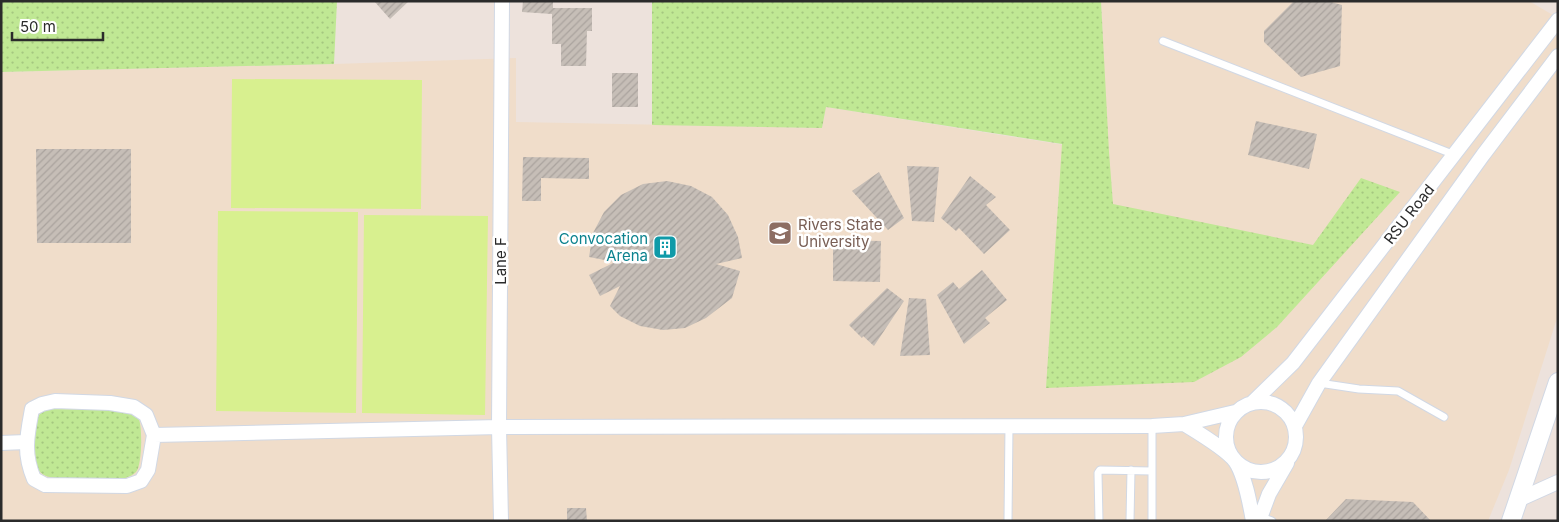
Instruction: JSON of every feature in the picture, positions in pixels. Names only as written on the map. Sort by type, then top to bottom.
[{"type":"street","name":"Lane F","points":[[501,521],[499,427],[502,1]]},
{"type":"street","name":"RSU Road","points":[[1254,402],[1293,363],[1558,20]]},
{"type":"street","name":"RSU Road","points":[[1295,426],[1320,383],[1483,155],[1558,56]]},
{"type":"street","points":[[1511,521],[1558,382]]},
{"type":"street","points":[[55,401],[110,403],[134,407],[146,415],[154,436],[148,470],[141,481],[127,486],[45,485],[34,479],[28,465],[26,442],[32,409],[55,401]]},
{"type":"street","points":[[1254,402],[1274,404],[1283,409],[1295,426],[1296,442],[1270,494],[1261,520],[1225,442],[1229,421],[1235,412],[1243,406],[1254,402]]},
{"type":"street","points":[[154,436],[499,427],[1152,426],[1184,424],[1235,412]]},
{"type":"street","points":[[1184,424],[1209,440],[1234,461],[1253,471],[1274,470],[1290,457]]},
{"type":"street","points":[[1,443],[26,442]]},
{"type":"street","points":[[1518,500],[1558,482]]},
{"type":"lane","points":[[1163,41],[1455,155]]},
{"type":"lane","points":[[1320,383],[1359,389],[1398,391],[1444,417]]},
{"type":"lane","points":[[1008,521],[1009,426]]},
{"type":"lane","points":[[1152,426],[1152,521]]},
{"type":"lane","points":[[1098,521],[1098,473],[1100,470],[1152,471]]},
{"type":"lane","points":[[1130,521],[1131,470]]},
{"type":"shaded area","name":"Rivers State University","points":[[1101,1],[1529,1],[1558,18],[1558,315],[1509,470],[1488,521],[1,521],[1,72],[516,58],[516,122],[822,128],[826,107],[1108,152]]},
{"type":"green space","points":[[1,1],[337,1],[334,64],[1,72]]},
{"type":"green space","points":[[652,1],[1101,1],[1113,204],[1313,245],[1361,178],[1400,192],[1277,327],[1241,357],[1194,382],[1046,388],[1062,144],[826,107],[822,128],[652,125]]},
{"type":"green space","points":[[232,79],[422,80],[421,209],[231,208]]},
{"type":"green space","points":[[218,211],[358,212],[356,413],[216,411]]},
{"type":"green space","points":[[364,215],[488,216],[485,415],[362,413]]},
{"type":"green space","points":[[50,409],[124,410],[135,414],[140,421],[141,436],[140,462],[136,472],[122,479],[55,478],[40,472],[36,462],[35,446],[37,422],[39,415]]},
{"type":"building","points":[[374,1],[409,1],[390,19]]},
{"type":"building","points":[[523,1],[553,1],[553,8],[592,8],[592,31],[587,31],[586,66],[561,66],[561,44],[552,44],[552,14],[522,12]]},
{"type":"building","points":[[1294,1],[1327,1],[1342,5],[1340,66],[1301,77],[1264,42],[1264,31]]},
{"type":"building","points":[[612,73],[638,73],[638,107],[612,107]]},
{"type":"building","points":[[1256,121],[1317,134],[1309,169],[1248,155]]},
{"type":"building","points":[[36,149],[131,149],[131,243],[37,243]]},
{"type":"building","points":[[523,157],[589,158],[589,179],[541,178],[541,201],[522,201]]},
{"type":"building","points":[[907,166],[939,167],[934,222],[912,221]]},
{"type":"building","points":[[879,172],[904,218],[888,230],[852,191]]},
{"type":"building","points":[[970,176],[996,197],[986,205],[1010,230],[984,254],[959,228],[956,231],[941,218]]},
{"type":"building","name":"Convocation Arena","points":[[667,181],[691,186],[712,197],[728,215],[738,237],[742,258],[716,264],[740,271],[732,298],[706,318],[685,328],[663,330],[640,326],[620,316],[610,306],[620,286],[600,296],[589,275],[615,262],[589,257],[593,233],[604,212],[621,195],[643,184]]},
{"type":"building","points":[[833,240],[881,241],[880,282],[833,281]]},
{"type":"building","points":[[982,270],[1007,300],[985,318],[990,323],[964,344],[937,295],[953,282],[959,289]]},
{"type":"building","points":[[887,288],[904,301],[874,346],[863,336],[862,338],[849,325]]},
{"type":"building","points":[[909,298],[926,299],[930,355],[900,356]]},
{"type":"building","points":[[1346,499],[1413,502],[1431,521],[1325,521]]},
{"type":"building","points":[[567,508],[586,508],[587,521],[567,521]]},
{"type":"place","name":"Rivers State University","points":[[780,233]]},
{"type":"place","name":"Convocation Arena","points":[[665,247]]}]
